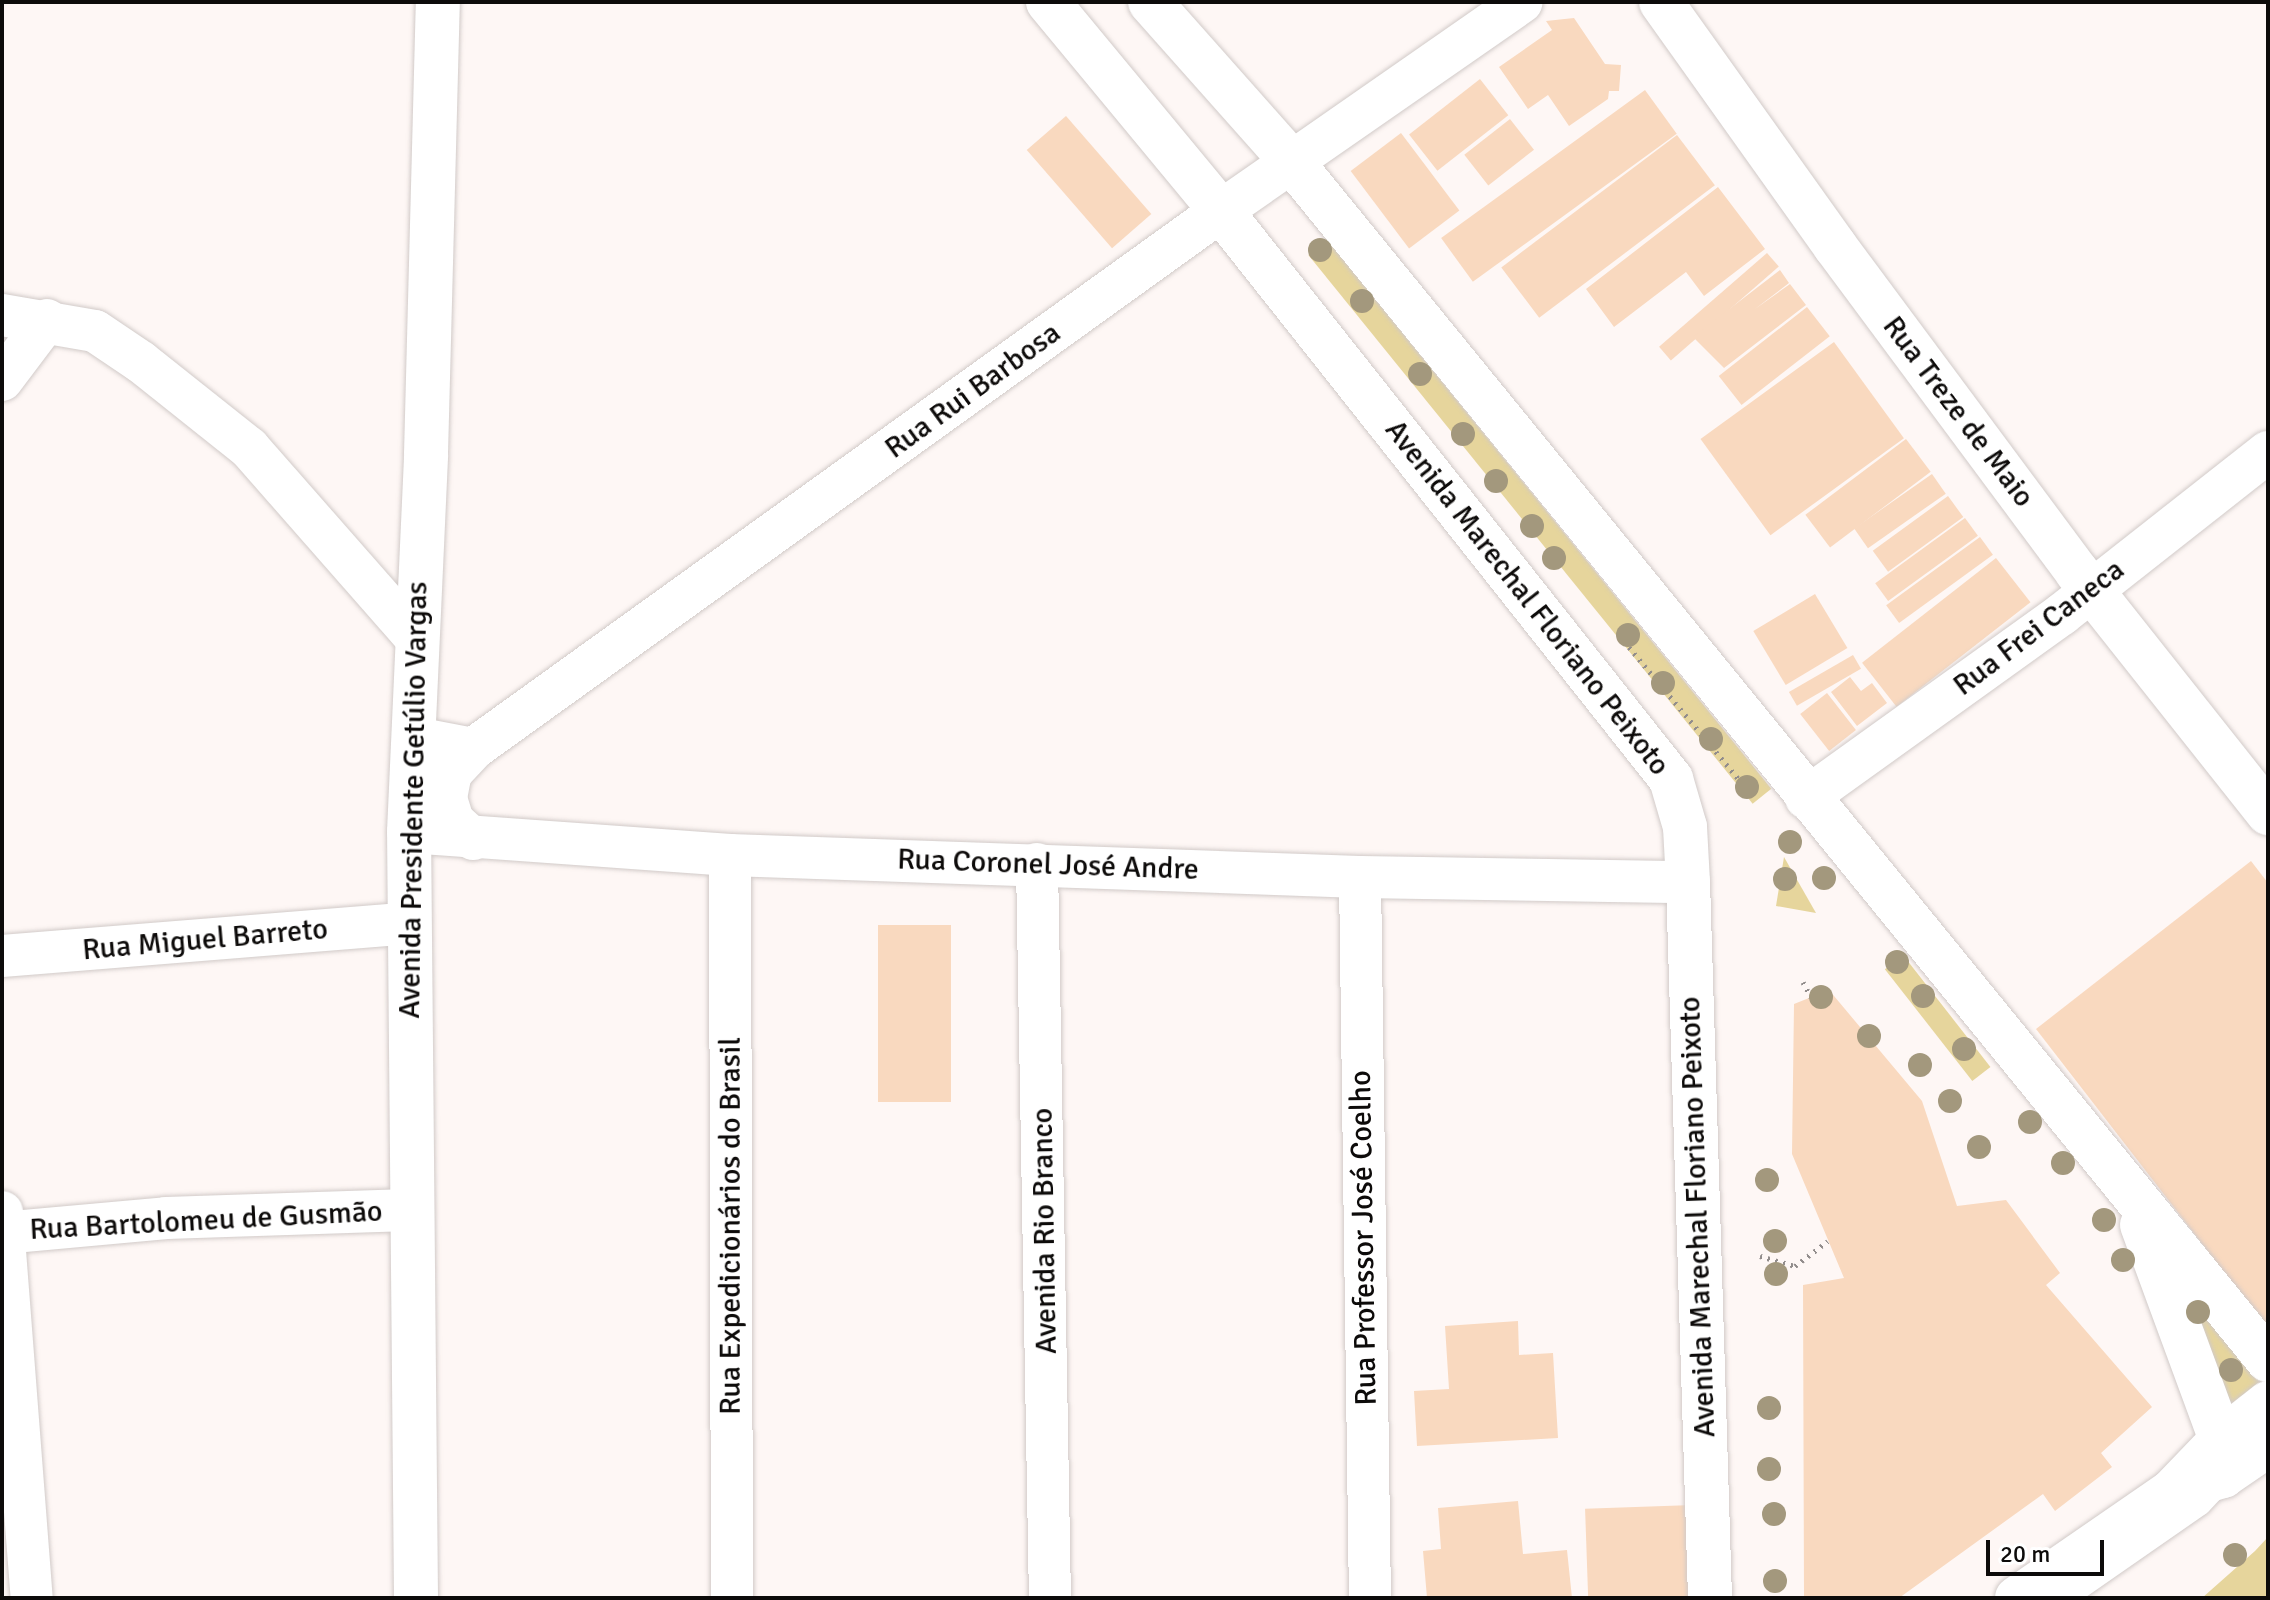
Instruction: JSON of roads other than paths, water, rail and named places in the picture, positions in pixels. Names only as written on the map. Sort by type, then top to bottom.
[{"type":"main road","name":"Avenida Presidente Getúlio Vargas","points":[[416,1598],[409,1210],[409,832],[416,738],[416,638],[426,454],[438,2]]},
{"type":"main road","name":"Avenida Marechal Floriano Peixoto","points":[[1048,2],[1221,211],[1671,779],[1685,827],[1688,882],[1710,1598]]},
{"type":"main road","points":[[1150,2],[1291,161],[1806,798],[2268,1360]]},
{"type":"main road","name":"Rua Treze de Maio","points":[[1661,2],[1844,259],[2091,590],[2268,813]]},
{"type":"main road","points":[[2130,1193],[2222,1458]]},
{"type":"main road","points":[[2017,1598],[2174,1506],[2222,1458],[2268,1403]]},
{"type":"main road","points":[[2222,1458],[2268,1445]]},
{"type":"street","name":"Rua Rui Barbosa","points":[[473,839],[453,821],[446,798],[451,773],[473,749],[1291,161],[1522,2]]},
{"type":"street","points":[[2,315],[47,320],[95,331],[249,448],[416,638]]},
{"type":"street","points":[[2,380],[47,320]]},
{"type":"street","name":"Rua Frei Caneca","points":[[1806,798],[2091,590],[2268,452]]},
{"type":"street","points":[[416,738],[473,749]]},
{"type":"street","name":"Rua Coronel José Andre","points":[[409,832],[473,839],[730,855],[1360,877],[1688,882]]},
{"type":"street","name":"Rua Expedicionários do Brasil","points":[[730,855],[732,1598]]},
{"type":"street","name":"Avenida Rio Branco","points":[[1037,864],[1050,1598]]},
{"type":"street","name":"Rua Professor José Coelho","points":[[1360,877],[1370,1598]]},
{"type":"street","name":"Rua Miguel Barreto","points":[[2,956],[409,923]]},
{"type":"street","name":"Rua Bartolomeu de Gusmão","points":[[3,1226],[409,1210]]},
{"type":"street","points":[[3,1226],[32,1598]]},
{"type":"lane","points":[[2067,1598],[2174,1506]]}]
